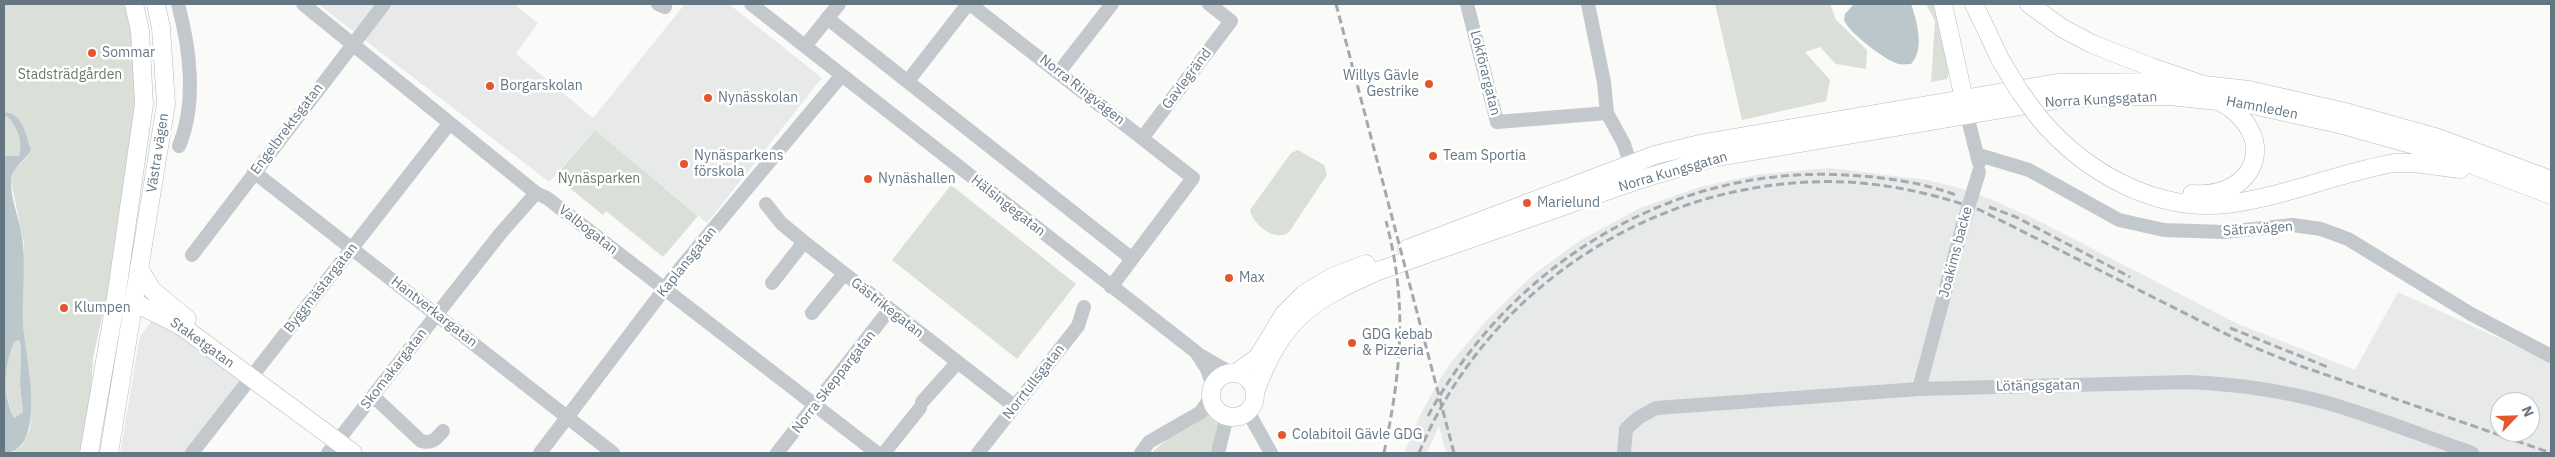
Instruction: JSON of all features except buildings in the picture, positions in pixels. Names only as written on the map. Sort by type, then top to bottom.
[{"type":"main road","name":"Västra vägen","points":[[89,453],[116,298],[144,104],[140,31],[134,4]]},
{"type":"main road","name":"Västra vägen","points":[[109,453],[166,104],[161,28],[156,4]]},
{"type":"main road","points":[[1943,4],[1968,115]]},
{"type":"main road","name":"Hamnleden","points":[[1974,4],[2006,59],[2030,89],[2045,118],[2074,154],[2111,178],[2151,196],[2186,203],[2227,204],[2394,164],[2432,164],[2508,180]]},
{"type":"main road","name":"Hamnleden","points":[[1986,4],[2006,59]]},
{"type":"main road","name":"Hamnleden","points":[[2029,4],[2062,28],[2092,44],[2204,85],[2249,90],[2345,112],[2438,138],[2551,180]]},
{"type":"main road","name":"Norra Kungsgatan","points":[[1255,392],[1273,350],[1285,331],[1305,310],[1339,288],[1378,271],[1704,144],[2057,83],[2160,82],[2204,85]]},
{"type":"main road","name":"Norra Kungsgatan","points":[[1234,373],[1258,357],[1284,314],[1295,301],[1332,277],[1633,172],[2062,100],[2133,95],[2216,99]]},
{"type":"main road","name":"Hamnleden","points":[[2045,118],[2080,147],[2118,171],[2169,190],[2208,193],[2239,181],[2251,168],[2256,154],[2255,139],[2248,123],[2236,111],[2216,99]]},
{"type":"main road","name":"Hamnleden","points":[[2216,99],[2248,104],[2342,125],[2436,151],[2551,195]]},
{"type":"main road","name":"Staketgatan","points":[[140,268],[152,290],[281,398],[333,447],[353,453]]},
{"type":"main road","points":[[116,298],[134,301]]},
{"type":"main road","name":"Staketgatan","points":[[134,301],[155,301],[177,311]]},
{"type":"main road","name":"Staketgatan","points":[[134,301],[147,311],[166,316],[253,376]]},
{"type":"main road","points":[[1234,373],[1249,379],[1255,392],[1254,403],[1248,412],[1238,417],[1227,416],[1216,409],[1212,391],[1220,377],[1234,373]]},
{"type":"street","points":[[178,4],[189,55],[189,92],[186,128],[179,146]]},
{"type":"street","name":"Valbogatan","points":[[303,4],[536,193],[547,198],[814,407],[877,453]]},
{"type":"street","name":"Engelbrektsgatan","points":[[192,256],[254,172],[384,4]]},
{"type":"street","name":"Hälsingegatan","points":[[750,4],[1196,352],[1234,373]]},
{"type":"street","points":[[805,46],[838,4]]},
{"type":"street","points":[[908,81],[969,4]]},
{"type":"street","name":"Norra Ringvägen","points":[[969,4],[1143,137],[1193,178],[1131,258]]},
{"type":"street","points":[[1059,72],[1112,4]]},
{"type":"street","name":"Gavlegränd","points":[[1143,137],[1231,21],[1209,4]]},
{"type":"street","name":"Lokförargatan","points":[[1467,4],[1497,122],[1607,112]]},
{"type":"street","points":[[1588,4],[1604,82],[1607,112],[1624,144],[1633,172]]},
{"type":"street","points":[[827,18],[1131,258],[1111,286]]},
{"type":"street","name":"Kaplansgatan","points":[[540,453],[664,289],[841,76]]},
{"type":"street","name":"Joakims backe","points":[[1920,389],[1962,228],[1979,172],[1978,155],[1968,115]]},
{"type":"street","name":"Byggmästargatan","points":[[192,453],[449,124]]},
{"type":"street","name":"Sätravägen","points":[[1978,155],[2029,170],[2119,220],[2164,230],[2224,232],[2293,225],[2321,229],[2348,239],[2472,314],[2551,356]]},
{"type":"street","name":"Hantverkargatan","points":[[254,172],[438,314],[613,453]]},
{"type":"street","name":"Skomakargatan","points":[[333,447],[500,234],[536,193]]},
{"type":"street","name":"Gästrikegatan","points":[[766,204],[781,223],[804,242],[1014,406]]},
{"type":"street","points":[[772,283],[804,242]]},
{"type":"street","points":[[812,313],[844,274]]},
{"type":"street","name":"Norrtullsgatan","points":[[978,453],[1078,326],[1084,307]]},
{"type":"street","name":"Norra Skeppargatan","points":[[777,453],[889,310]]},
{"type":"street","name":"Hälsingegatan","points":[[1196,352],[1207,369],[1212,391]]},
{"type":"street","points":[[884,453],[921,405],[957,363]]},
{"type":"street","name":"Lötängsgatan","points":[[1624,453],[1626,430],[1638,418],[1656,408],[1920,389],[2188,382],[2225,383],[2274,390],[2325,402],[2472,453]]},
{"type":"street","points":[[1141,453],[1149,442],[1201,412],[1212,391]]},
{"type":"street","points":[[373,396],[421,441],[429,443],[435,440],[443,431]]},
{"type":"street","points":[[1248,412],[1271,453]]},
{"type":"street","points":[[1218,453],[1227,416]]},
{"type":"shaded area","points":[[318,4],[514,4],[538,23],[516,54],[593,118],[685,4],[729,4],[822,78],[707,223],[595,130],[549,182]]},
{"type":"shaded area","points":[[1854,4],[1911,4],[1919,43],[1918,51],[1911,64],[1899,64],[1886,58],[1869,46],[1847,26],[1844,20],[1845,14]]},
{"type":"shaded area","points":[[4,112],[16,116],[23,126],[31,150],[13,173],[11,190],[23,245],[23,325],[31,399],[30,420],[26,437],[18,449],[4,453],[4,154],[5,156],[19,156],[20,140],[14,125],[7,116],[4,117]],"holes":[[[19,340],[21,346],[20,385],[23,412],[14,418],[6,390],[6,370],[14,342]]]},
{"type":"shaded area","points":[[1830,168],[1927,180],[1956,187],[1993,200],[2037,220],[2236,323],[2355,370],[2398,292],[2551,362],[2551,453],[1446,453],[1439,426],[1427,453],[1404,453],[1420,415],[1452,361],[1486,321],[1534,274],[1581,240],[1640,208],[1700,187],[1760,174]]},
{"type":"shaded area","points":[[154,318],[174,328],[249,384],[192,453],[120,453],[140,336]]},
{"type":"green space","name":"Stadsträdgården","points":[[4,4],[126,4],[134,37],[138,85],[134,132],[107,295],[93,358],[91,391],[81,453],[12,453],[22,446],[30,429],[31,407],[29,371],[23,328],[21,285],[24,244],[11,181],[15,169],[31,150],[9,112],[4,112]]},
{"type":"green space","points":[[1715,4],[1830,4],[1836,20],[1867,50],[1866,69],[1836,64],[1820,47],[1805,52],[1830,80],[1826,101],[1742,120]]},
{"type":"green space","points":[[1926,4],[1939,4],[1951,67],[1947,79],[1931,82],[1935,21]]},
{"type":"green space","points":[[7,116],[19,135],[19,156],[5,156],[4,154],[4,117]]},
{"type":"green space","name":"Nynäsparken","points":[[595,130],[698,216],[663,257],[606,211],[603,215],[561,181],[564,178],[558,173]]},
{"type":"green space","points":[[1298,150],[1324,165],[1327,175],[1289,232],[1284,235],[1271,234],[1255,221],[1250,210],[1291,153]]},
{"type":"green space","points":[[951,185],[1076,284],[1017,359],[892,260]]},
{"type":"green space","points":[[19,340],[21,346],[20,385],[23,412],[14,418],[6,389],[6,371],[14,342]]},
{"type":"green space","points":[[1210,409],[1223,422],[1214,453],[1151,453],[1172,435]]},
{"type":"railway","points":[[1336,4],[1454,453]]},
{"type":"railway","points":[[1428,416],[1462,362],[1503,313],[1550,271],[1602,235],[1658,207],[1718,187],[1780,176],[1845,175],[1873,177],[1916,183],[1956,195]]},
{"type":"railway","points":[[1419,453],[1447,396],[1484,345],[1526,300],[1575,261],[1629,229],[1686,205],[1747,189],[1810,182],[1854,182],[1897,188],[1939,197],[1980,210],[2246,344],[2295,364],[2551,453]]},
{"type":"railway","points":[[1989,207],[2016,217],[2130,277]]},
{"type":"railway","points":[[1384,453],[1395,394],[1400,337],[1397,281],[1386,221]]},
{"type":"railway","points":[[2230,328],[2330,368]]},
{"type":"place","name":"Sommar","points":[[92,53]]},
{"type":"place","name":"Willys Gävle Gestrike","points":[[1429,84]]},
{"type":"place","name":"Borgarskolan","points":[[490,86]]},
{"type":"place","name":"Nynässkolan","points":[[708,98]]},
{"type":"place","name":"Team Sportia","points":[[1433,156]]},
{"type":"place","name":"Nynäsparkens förskola","points":[[684,164]]},
{"type":"place","name":"Nynäshallen","points":[[868,179]]},
{"type":"place","name":"Marielund","points":[[1527,203]]},
{"type":"place","name":"Max","points":[[1229,278]]},
{"type":"place","name":"Klumpen","points":[[64,308]]},
{"type":"place","name":"GDG kebab & Pizzeria","points":[[1352,343]]},
{"type":"place","name":"Colabitoil Gävle GDG","points":[[1282,435]]}]
